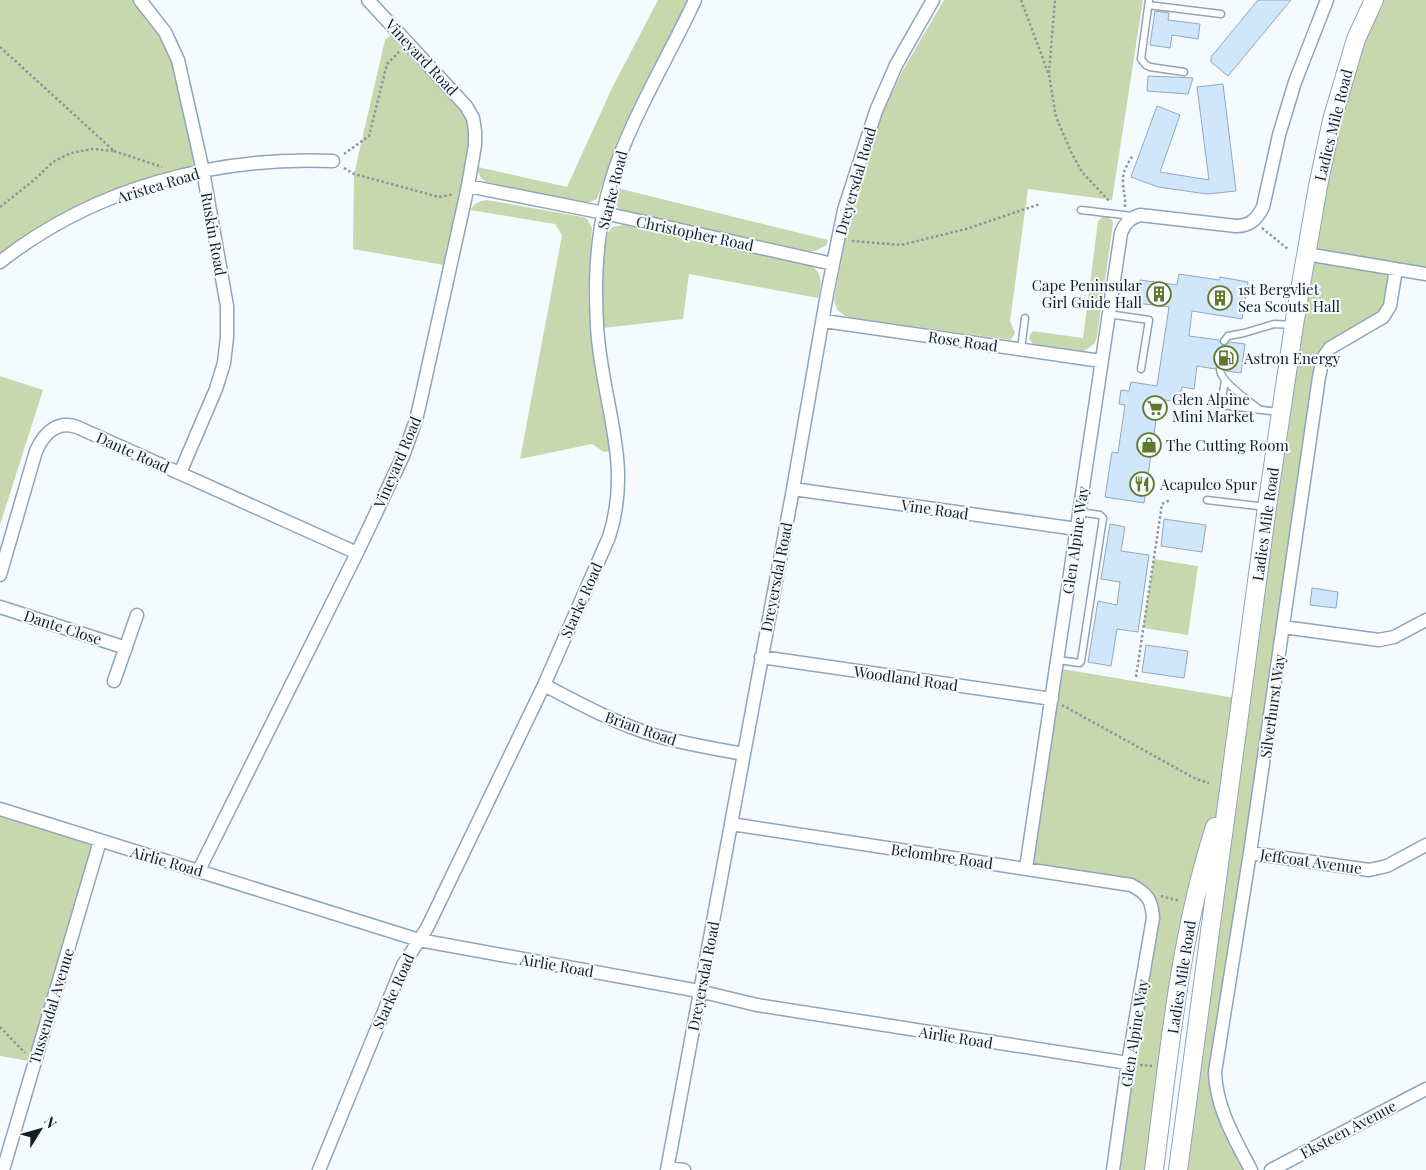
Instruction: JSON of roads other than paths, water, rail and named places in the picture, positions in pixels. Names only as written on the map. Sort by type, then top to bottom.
[{"type":"main road","name":"Ladies Mile Road","points":[[1178,1170],[1228,788],[1280,412],[1294,325],[1318,186],[1332,120],[1356,39],[1374,0]]},
{"type":"main road","name":"Ladies Mile Road","points":[[1154,1170],[1184,950],[1202,866],[1228,788]]},
{"type":"street","name":"Ruskin Road","points":[[140,0],[165,32],[178,60],[203,171],[227,306],[227,337],[224,363],[216,389],[180,473]]},
{"type":"street","name":"Vineyard Road","points":[[200,870],[403,456],[416,420],[468,186],[476,138],[475,125],[470,111],[368,0]]},
{"type":"street","name":"Starke Road","points":[[319,1170],[403,965],[427,928],[544,685],[615,518],[619,470],[616,438],[597,329],[596,282],[604,213],[625,142],[695,0]]},
{"type":"street","name":"Dreyersdal Road","points":[[667,1169],[838,240],[853,179],[876,111],[896,65],[933,0]]},
{"type":"street","points":[[1129,216],[1147,215],[1236,226],[1245,226],[1253,221],[1263,208],[1279,135],[1296,82],[1327,0]]},
{"type":"street","name":"Aristea Road","points":[[0,262],[41,232],[82,211],[130,192],[184,175],[236,164],[302,160],[334,161]]},
{"type":"street","name":"Christopher Road","points":[[468,186],[604,213],[833,264]]},
{"type":"street","name":"Glen Alpine Way","points":[[1026,868],[1120,233],[1129,216]]},
{"type":"street","points":[[1306,254],[1426,274]]},
{"type":"street","name":"Silverhurst Way","points":[[1251,1170],[1219,1103],[1215,1072],[1250,852],[1323,358],[1330,348],[1338,342],[1374,324],[1383,317],[1390,306],[1396,269]]},
{"type":"street","name":"Rose Road","points":[[824,321],[1102,361]]},
{"type":"street","name":"Dante Road","points":[[0,575],[36,451],[44,436],[53,428],[63,425],[77,427],[357,553]]},
{"type":"street","name":"Vine Road","points":[[793,489],[1077,529]]},
{"type":"street","name":"Dante Close","points":[[0,607],[126,648]]},
{"type":"street","points":[[114,681],[137,615]]},
{"type":"street","points":[[1283,627],[1379,640],[1394,637],[1426,620]]},
{"type":"street","name":"Woodland Road","points":[[761,657],[1052,699]]},
{"type":"street","name":"Brian Road","points":[[544,685],[593,711],[656,735],[744,754]]},
{"type":"street","name":"Airlie Road","points":[[0,809],[100,842],[200,870],[419,940],[699,991],[757,1005],[1128,1064]]},
{"type":"street","name":"Belombre Road","points":[[731,824],[1131,885],[1141,890],[1148,898]]},
{"type":"street","name":"Tussendal Avenue","points":[[3,1170],[100,842]]},
{"type":"street","name":"Jeffcoat Avenue","points":[[1250,852],[1369,870],[1387,866],[1426,845]]},
{"type":"street","name":"Glen Alpine Way","points":[[1113,1170],[1128,1064],[1153,918],[1152,905],[1148,898]]},
{"type":"street","name":"Eksteen Avenue","points":[[1271,1170],[1426,1089]]},
{"type":"street","points":[[667,1169],[684,1170]]},
{"type":"lane","points":[[1184,72],[1146,65],[1142,59],[1149,3],[1221,14]]},
{"type":"lane","points":[[1081,210],[1129,216]]},
{"type":"lane","points":[[1108,314],[1149,320],[1141,369]]},
{"type":"lane","points":[[1021,349],[1025,318]]},
{"type":"lane","points":[[1224,341],[1228,336],[1250,332],[1274,324],[1294,325]]},
{"type":"lane","points":[[1220,370],[1220,374],[1225,380],[1259,410]]},
{"type":"lane","points":[[1225,380],[1221,405],[1280,412]]},
{"type":"lane","points":[[1207,500],[1267,507]]},
{"type":"lane","points":[[1058,660],[1080,663],[1103,518],[1100,515],[1079,512]]},
{"type":"place","name":"Cape Peninsular Girl Guide Hall","points":[[1159,294]]},
{"type":"place","name":"1st Bergvliet Sea Scouts Hall","points":[[1220,298]]},
{"type":"place","name":"Astron Energy","points":[[1226,358]]},
{"type":"place","name":"Glen Alpine Mini Market","points":[[1155,408]]},
{"type":"place","name":"The Cutting Room","points":[[1149,445]]},
{"type":"place","name":"Acapulco Spur","points":[[1142,484]]}]
